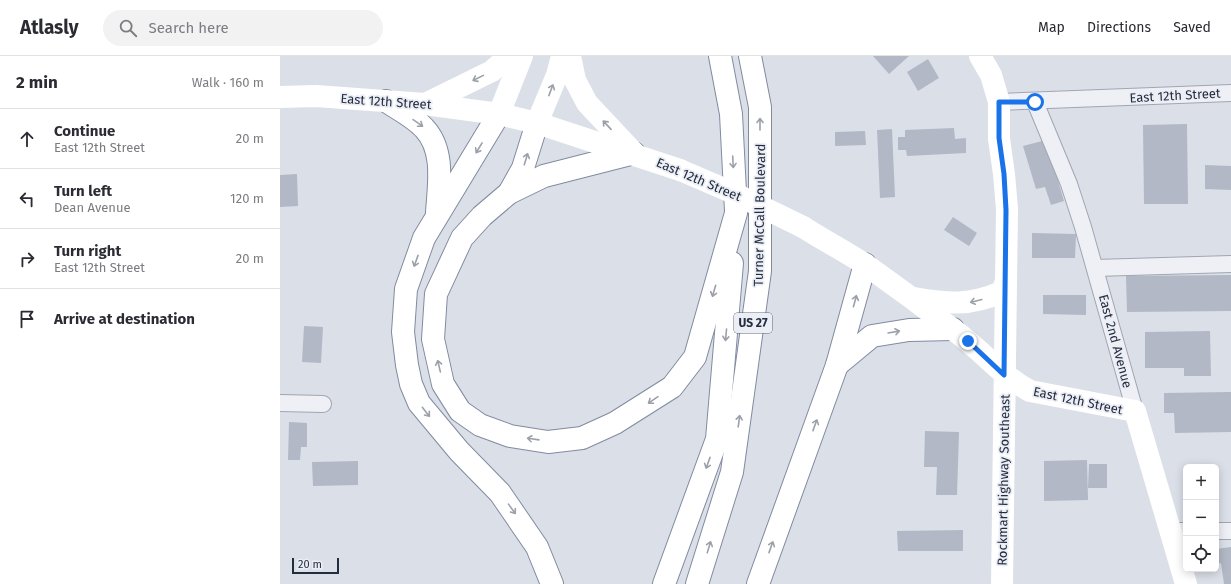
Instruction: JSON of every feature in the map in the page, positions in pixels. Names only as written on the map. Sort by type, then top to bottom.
[{"type":"main road","points":[[425,104],[492,71],[509,56]]},
{"type":"main road","points":[[522,56],[499,114],[424,238],[406,289],[403,332],[411,384],[419,403],[438,428],[500,493],[521,521],[537,547],[552,584]]},
{"type":"main road","points":[[509,194],[523,168],[537,123],[557,74],[562,56]]},
{"type":"main road","points":[[570,56],[575,80],[587,103],[634,153],[544,176],[509,194],[482,216],[462,238],[436,294],[432,339],[443,384],[460,411],[480,425],[504,434],[548,442],[582,438],[615,423],[672,387],[695,357],[736,213]]},
{"type":"main road","name":"Turner McCall Boulevard","points":[[664,584],[717,439],[736,213],[731,114],[720,56]]},
{"type":"main road","name":"Turner McCall Boulevard","points":[[697,584],[732,472],[760,271],[760,107],[750,56]]},
{"type":"main road","name":"Rockmart Highway Southeast","points":[[980,56],[991,74],[999,102],[999,138],[1004,174],[1006,210],[1002,584]]},
{"type":"main road","name":"East 12th Street","points":[[280,96],[316,96],[425,104],[499,114],[537,123],[634,153],[680,170],[729,191],[803,227],[865,264],[953,329],[1004,375],[1030,391],[1135,412]]},
{"type":"main road","points":[[386,101],[424,127],[437,150],[440,170],[436,218]]},
{"type":"main road","points":[[758,584],[838,364],[865,264]]},
{"type":"main road","points":[[911,298],[940,302],[966,303],[988,298],[1002,292],[1006,282]]},
{"type":"main road","points":[[838,364],[872,336],[909,330],[953,329]]},
{"type":"main road","name":"East 2nd Avenue","points":[[1135,412],[1179,531],[1186,584]]},
{"type":"street","name":"East 12th Street","points":[[999,102],[1035,102],[1231,93]]},
{"type":"street","name":"East 2nd Avenue","points":[[1035,102],[1069,184],[1096,268],[1135,412]]},
{"type":"street","points":[[1096,268],[1231,264]]},
{"type":"street","points":[[280,403],[323,404]]},
{"type":"street","points":[[1219,531],[1231,531]]},
{"type":"building","points":[[873,56],[909,56],[889,74]]},
{"type":"building","points":[[928,59],[939,78],[918,91],[907,72]]},
{"type":"building","points":[[1187,124],[1188,204],[1144,204],[1143,125]]},
{"type":"building","points":[[954,128],[955,139],[966,138],[966,153],[907,156],[906,150],[898,150],[898,137],[905,137],[905,130]]},
{"type":"building","points":[[892,129],[895,197],[880,198],[877,130]]},
{"type":"building","points":[[865,131],[866,145],[835,146],[835,132]]},
{"type":"building","points":[[1046,140],[1064,201],[1051,205],[1045,187],[1036,189],[1023,146]]},
{"type":"building","points":[[1205,165],[1231,166],[1231,190],[1205,189]]},
{"type":"building","points":[[297,174],[298,206],[280,207],[280,175]]},
{"type":"building","points":[[953,217],[977,233],[969,246],[944,230]]},
{"type":"building","points":[[1032,233],[1076,234],[1075,258],[1032,258]]},
{"type":"building","points":[[1231,275],[1231,311],[1127,312],[1126,276]]},
{"type":"building","points":[[1043,295],[1086,295],[1086,315],[1043,314]]},
{"type":"building","points":[[304,326],[323,327],[321,363],[302,362]]},
{"type":"building","points":[[1210,331],[1211,376],[1184,376],[1184,368],[1145,368],[1145,332]]},
{"type":"building","points":[[1231,392],[1231,432],[1175,433],[1174,413],[1164,413],[1164,393]]},
{"type":"building","points":[[289,422],[307,423],[307,447],[301,447],[300,460],[288,460]]},
{"type":"building","points":[[925,431],[959,432],[957,495],[936,495],[937,467],[924,467]]},
{"type":"building","points":[[1087,460],[1088,500],[1044,501],[1044,461]]},
{"type":"building","points":[[358,461],[358,485],[313,486],[312,462]]},
{"type":"building","points":[[1089,464],[1107,464],[1107,488],[1088,488]]},
{"type":"building","points":[[963,530],[963,551],[898,551],[897,531]]},
{"type":"building","points":[[1231,547],[1231,584],[1224,584],[1221,563],[1219,563],[1219,549]]},
{"type":"route","points":[[968,341],[1004,375],[1006,210],[1004,174],[999,138],[999,102],[1035,102]]}]
